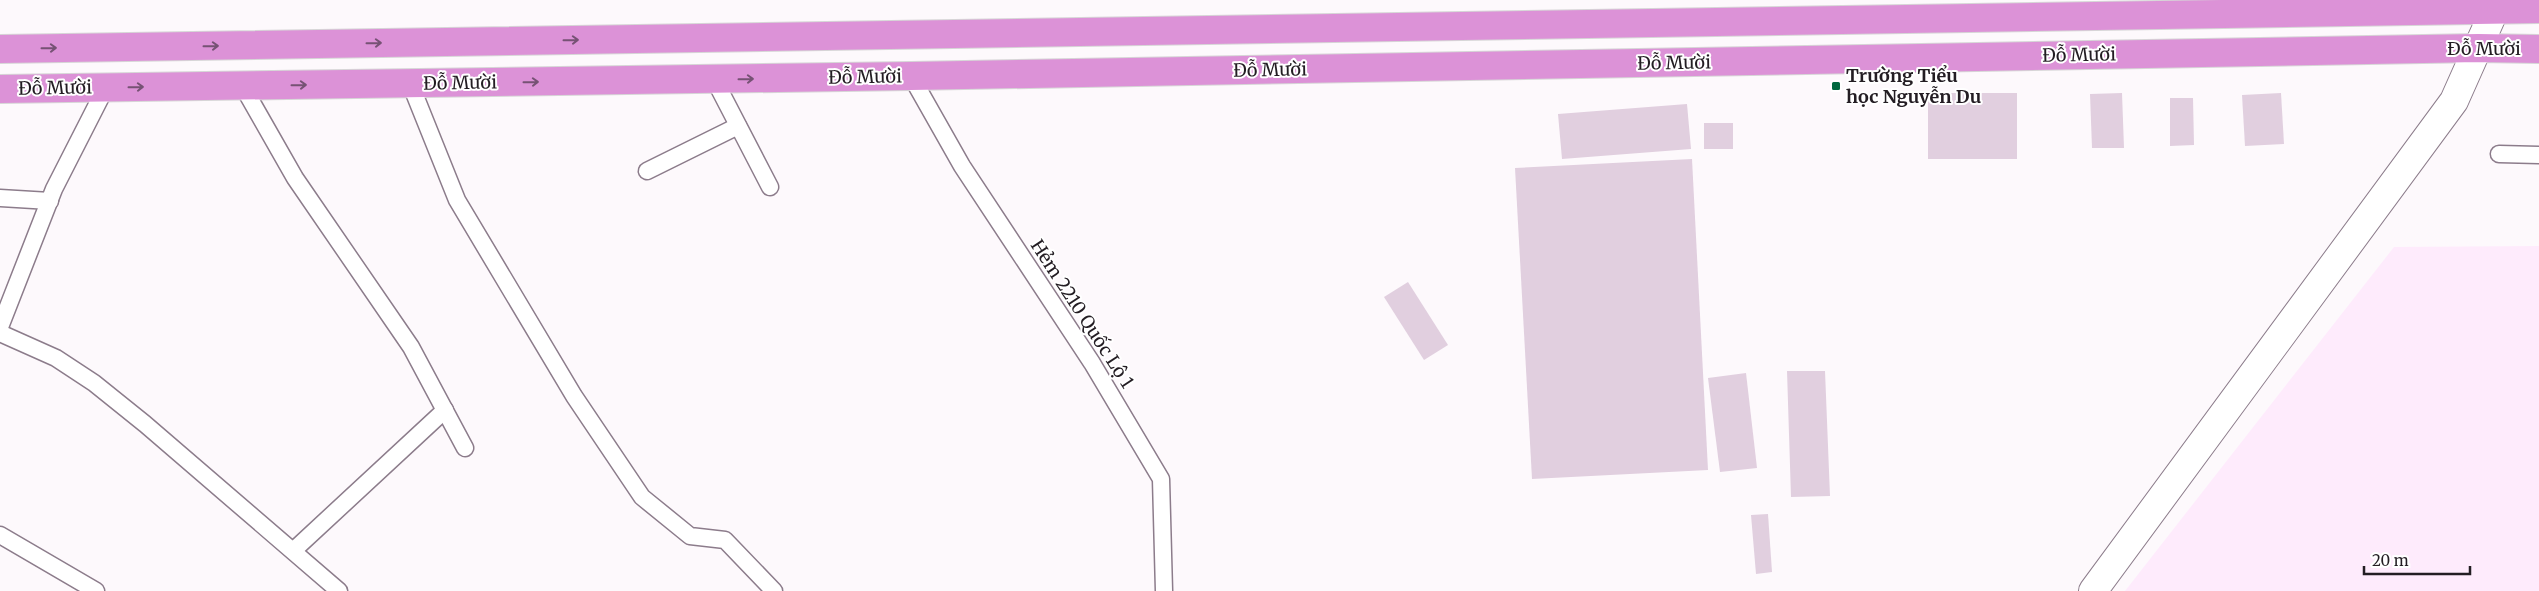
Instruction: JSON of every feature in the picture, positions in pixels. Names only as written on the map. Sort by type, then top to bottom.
[{"type":"highway","points":[[0,49],[2539,9]]},
{"type":"highway","name":"Đỗ Mười","points":[[0,89],[912,76],[2478,48],[2539,50]]},
{"type":"street","points":[[2093,591],[2454,101],[2495,9]]},
{"type":"lane","name":"Hẻm 2210 Quốc Lộ 1","points":[[912,76],[962,166],[1092,363],[1161,479],[1164,591]]},
{"type":"lane","points":[[714,79],[770,186]]},
{"type":"lane","points":[[410,83],[457,200],[574,396],[642,497],[690,536],[724,540],[774,591]]},
{"type":"lane","points":[[242,85],[295,178],[411,347],[465,448]]},
{"type":"lane","points":[[0,327],[50,201],[106,87]]},
{"type":"lane","points":[[647,171],[738,126]]},
{"type":"lane","points":[[2499,154],[2539,155]]},
{"type":"lane","points":[[0,198],[50,201]]},
{"type":"lane","points":[[0,333],[56,358],[94,383],[146,424],[294,550],[339,591]]},
{"type":"lane","points":[[294,550],[445,410]]},
{"type":"lane","points":[[0,534],[96,591]]},
{"type":"shaded area","points":[[2539,246],[2539,591],[2125,591],[2394,247]]},
{"type":"building","points":[[1928,93],[2017,93],[2017,159],[1928,159]]},
{"type":"building","points":[[2122,93],[2124,148],[2092,148],[2090,94]]},
{"type":"building","points":[[2281,93],[2284,144],[2245,146],[2242,95]]},
{"type":"building","points":[[2170,98],[2193,98],[2194,145],[2170,146]]},
{"type":"building","points":[[1687,104],[1691,149],[1562,159],[1558,114]]},
{"type":"building","points":[[1704,123],[1733,123],[1733,149],[1704,149]]},
{"type":"building","points":[[1692,159],[1708,470],[1532,479],[1515,168]]},
{"type":"building","points":[[1408,282],[1448,345],[1424,360],[1384,297]]},
{"type":"building","points":[[1787,371],[1825,371],[1830,496],[1791,497]]},
{"type":"building","points":[[1746,373],[1757,468],[1720,472],[1708,378]]},
{"type":"building","points":[[1768,514],[1772,572],[1756,574],[1751,515]]},
{"type":"place","name":"Trường Tiểu học Nguyễn Du","points":[[1836,86]]}]
